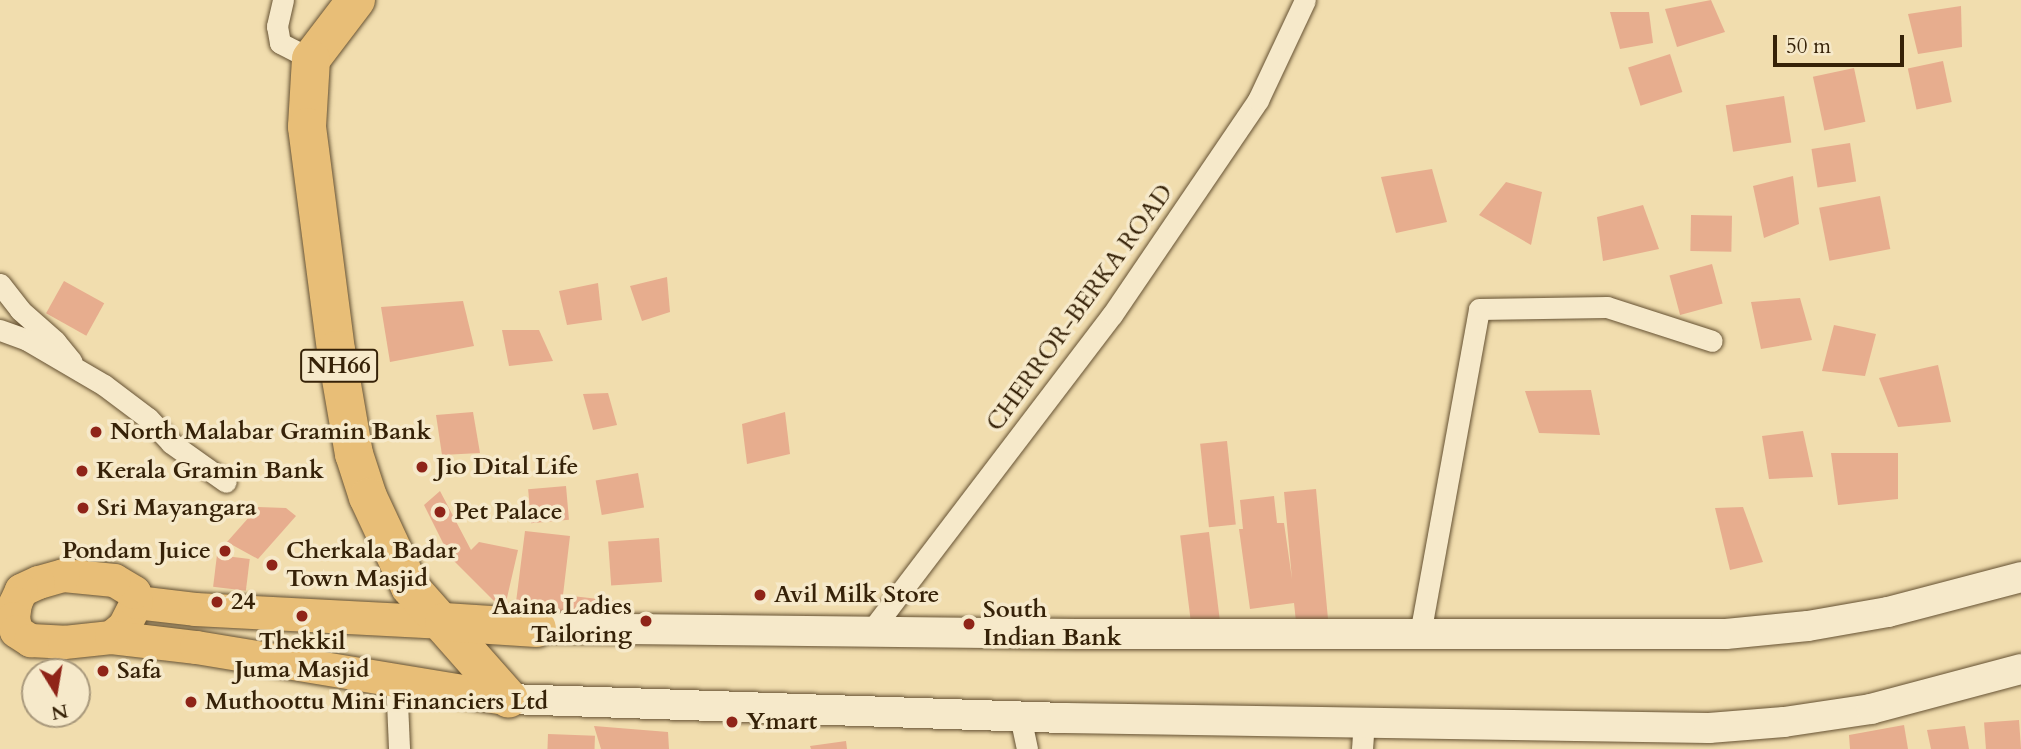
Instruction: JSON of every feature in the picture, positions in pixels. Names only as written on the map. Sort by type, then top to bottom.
[{"type":"highway","points":[[311,59],[356,0]]},
{"type":"highway","name":"NH66","points":[[311,59],[307,127],[336,350],[354,454],[368,497],[410,587],[444,622],[509,699]]},
{"type":"highway","points":[[444,622],[537,628]]},
{"type":"main road","points":[[111,637],[124,626],[136,603],[134,592],[114,580],[63,575],[38,582],[21,590],[7,621],[30,640],[111,637],[396,679],[509,699]]},
{"type":"main road","points":[[136,603],[195,609],[444,622]]},
{"type":"street","points":[[283,0],[277,26],[280,43],[311,59]]},
{"type":"street","name":"CHERROR-BERKA ROAD","points":[[871,631],[1112,316],[1258,100],[1305,0]]},
{"type":"street","points":[[0,284],[20,310],[55,341],[79,371]]},
{"type":"street","points":[[1420,634],[1479,310],[1607,307],[1712,341]]},
{"type":"street","points":[[0,330],[27,340],[137,410],[171,443],[226,482]]},
{"type":"street","points":[[537,628],[1726,634],[1808,626],[1888,612],[2021,577]]},
{"type":"street","points":[[509,699],[1020,716],[1363,736],[1708,739],[1784,722],[1871,709],[2021,669]]},
{"type":"street","points":[[396,679],[400,749]]},
{"type":"street","points":[[1020,716],[1027,749]]},
{"type":"building","points":[[1711,0],[1725,32],[1677,47],[1665,9]]},
{"type":"building","points":[[1961,6],[1962,47],[1918,54],[1908,14]]},
{"type":"building","points":[[1610,12],[1649,12],[1653,43],[1620,49]]},
{"type":"building","points":[[1670,54],[1682,92],[1641,106],[1628,68]]},
{"type":"building","points":[[1943,61],[1952,102],[1917,110],[1908,68]]},
{"type":"building","points":[[1854,68],[1865,122],[1824,131],[1813,77]]},
{"type":"building","points":[[1784,96],[1791,142],[1733,152],[1726,105]]},
{"type":"building","points":[[1850,143],[1856,182],[1818,188],[1811,149]]},
{"type":"building","points":[[1432,169],[1447,222],[1396,233],[1381,177]]},
{"type":"building","points":[[1793,176],[1799,224],[1764,238],[1753,186]]},
{"type":"building","points":[[1506,182],[1542,192],[1531,245],[1479,215]]},
{"type":"building","points":[[1880,196],[1890,249],[1829,261],[1819,208]]},
{"type":"building","points":[[1643,205],[1659,249],[1603,261],[1597,217]]},
{"type":"building","points":[[1691,215],[1732,216],[1731,252],[1690,251]]},
{"type":"building","points":[[1712,264],[1723,304],[1680,315],[1669,275]]},
{"type":"building","points":[[667,277],[670,312],[642,321],[630,286]]},
{"type":"building","points":[[64,281],[104,303],[86,336],[46,313]]},
{"type":"building","points":[[598,283],[602,320],[567,325],[559,291]]},
{"type":"building","points":[[1800,298],[1812,340],[1761,349],[1751,302]]},
{"type":"building","points":[[463,301],[474,346],[390,362],[381,307]]},
{"type":"building","points":[[1834,325],[1876,334],[1865,376],[1822,371]]},
{"type":"building","points":[[502,330],[539,330],[553,361],[509,366]]},
{"type":"building","points":[[1938,365],[1951,422],[1898,427],[1879,378]]},
{"type":"building","points":[[1591,390],[1600,435],[1539,433],[1525,391]]},
{"type":"building","points":[[608,393],[617,425],[593,430],[583,394]]},
{"type":"building","points":[[473,412],[480,453],[442,455],[436,415]]},
{"type":"building","points":[[785,412],[790,454],[747,464],[742,424]]},
{"type":"building","points":[[1803,431],[1813,477],[1769,479],[1762,436]]},
{"type":"building","points":[[1227,441],[1236,525],[1209,527],[1200,444]]},
{"type":"building","points":[[1831,453],[1898,453],[1898,499],[1838,505]]},
{"type":"building","points":[[638,473],[644,507],[602,515],[596,480]]},
{"type":"building","points":[[566,486],[569,520],[531,523],[528,489]]},
{"type":"building","points":[[1316,489],[1328,619],[1296,622],[1294,603],[1250,609],[1239,529],[1243,529],[1240,500],[1274,496],[1277,523],[1284,523],[1292,579],[1284,492]]},
{"type":"building","points":[[440,491],[471,550],[479,542],[518,550],[504,611],[450,557],[424,505]]},
{"type":"building","points":[[258,507],[286,508],[296,516],[258,559],[227,542]]},
{"type":"building","points":[[1743,507],[1763,562],[1730,570],[1715,508]]},
{"type":"building","points":[[525,531],[570,536],[563,595],[625,602],[623,623],[515,610]]},
{"type":"building","points":[[1209,532],[1220,622],[1191,626],[1180,536]]},
{"type":"building","points":[[659,538],[662,582],[611,585],[608,542]]},
{"type":"building","points":[[217,555],[250,559],[246,591],[213,587]]},
{"type":"building","points":[[2019,720],[2021,749],[1986,749],[1984,722]]},
{"type":"building","points":[[1904,725],[1908,749],[1850,749],[1849,735]]},
{"type":"building","points":[[594,726],[668,732],[669,749],[601,749]]},
{"type":"building","points":[[1965,726],[1969,749],[1931,749],[1927,730]]},
{"type":"building","points":[[548,734],[595,736],[595,749],[547,749]]},
{"type":"building","points":[[846,741],[847,749],[811,749],[810,746]]},
{"type":"place","name":"North Malabar Gramin Bank","points":[[96,432]]},
{"type":"place","name":"Jio Dital Life","points":[[422,467]]},
{"type":"place","name":"Kerala Gramin Bank","points":[[82,471]]},
{"type":"place","name":"Sri Mayangara","points":[[83,508]]},
{"type":"place","name":"Pet Palace","points":[[440,512]]},
{"type":"place","name":"Pondam Juice","points":[[225,551]]},
{"type":"place","name":"Cherkala Badar Town Masjid","points":[[272,565]]},
{"type":"place","name":"Avil Milk Store","points":[[760,595]]},
{"type":"place","name":"24","points":[[217,602]]},
{"type":"place","name":"Thekkil Juma Masjid","points":[[302,616]]},
{"type":"place","name":"Aaina Ladies Tailoring","points":[[646,621]]},
{"type":"place","name":"South Indian Bank","points":[[969,624]]},
{"type":"place","name":"Safa","points":[[103,671]]},
{"type":"place","name":"Muthoottu Mini Financiers Ltd","points":[[191,702]]},
{"type":"place","name":"Ymart","points":[[732,722]]}]
